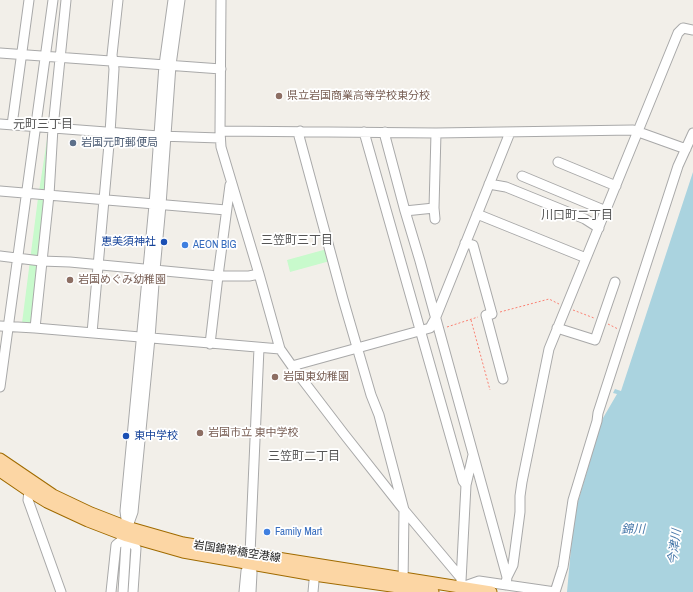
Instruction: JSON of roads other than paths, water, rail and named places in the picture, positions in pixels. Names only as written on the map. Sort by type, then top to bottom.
[{"type":"main road","name":"岩国錦帯橋空港線","points":[[0,459],[30,487]]},
{"type":"main road","name":"岩国錦帯橋空港線","points":[[0,471],[30,487],[73,505],[127,531],[250,559],[433,592]]},
{"type":"main road","name":"岩国錦帯橋空港線","points":[[403,586],[460,586],[491,592]]},
{"type":"street","points":[[12,125],[29,0]]},
{"type":"street","points":[[0,387],[4,327],[17,257],[53,0]]},
{"type":"street","points":[[35,328],[49,195],[53,128],[66,0]]},
{"type":"street","points":[[92,333],[110,132],[114,69],[112,54],[118,0]]},
{"type":"street","points":[[123,592],[127,531],[125,511],[145,337],[158,205],[173,0]]},
{"type":"street","points":[[168,65],[180,0]]},
{"type":"street","points":[[221,0],[220,134],[231,182],[280,349],[404,510],[460,586]]},
{"type":"street","points":[[506,581],[513,565],[520,512],[522,482],[550,349],[557,328],[678,33],[683,28],[693,30]]},
{"type":"street","points":[[0,52],[45,57],[221,69]]},
{"type":"street","points":[[0,124],[163,136],[300,131],[436,133],[625,130],[638,131],[686,149]]},
{"type":"street","points":[[300,131],[299,136],[341,292],[371,395],[379,415],[404,510],[403,586]]},
{"type":"street","points":[[364,132],[463,481],[466,485]]},
{"type":"street","points":[[385,132],[405,211],[473,455],[506,581]]},
{"type":"street","points":[[292,366],[430,328],[435,319],[509,132]]},
{"type":"street","points":[[435,219],[436,133]]},
{"type":"street","points":[[460,586],[479,581],[506,581],[555,592],[563,567],[573,500],[597,421],[598,413],[678,166],[693,133]]},
{"type":"street","points":[[558,162],[616,186]]},
{"type":"street","points":[[522,176],[606,211]]},
{"type":"street","points":[[210,344],[226,210],[231,182]]},
{"type":"street","points":[[489,184],[506,187],[585,219],[599,228]]},
{"type":"street","points":[[0,191],[226,210]]},
{"type":"street","points":[[405,211],[434,208]]},
{"type":"street","points":[[477,214],[586,258]]},
{"type":"street","points":[[465,243],[473,245],[503,380]]},
{"type":"street","points":[[0,256],[41,261],[98,264],[218,276],[249,276],[259,274]]},
{"type":"street","points":[[557,328],[595,340],[615,282]]},
{"type":"street","points":[[4,327],[35,328],[280,349]]},
{"type":"street","points":[[251,592],[252,573],[250,559],[259,348]]},
{"type":"street","points":[[460,586],[466,485],[473,455]]},
{"type":"street","points":[[30,487],[28,500],[61,592]]},
{"type":"street","points":[[111,592],[116,545],[127,531]]},
{"type":"street","points":[[127,531],[136,548],[133,592]]},
{"type":"street","points":[[244,592],[246,571],[250,559]]},
{"type":"street","points":[[313,592],[315,570]]},
{"type":"water","name":"錦川","points":[[693,172],[693,592],[567,592],[574,515],[596,441],[595,440],[603,418],[617,394],[613,393],[615,389],[621,391]]},
{"type":"place","name":"県立岩国商業高等学校東分校","points":[[279,96]]},
{"type":"place","name":"岩国元町郵便局","points":[[73,143]]},
{"type":"place","name":"恵美須神社","points":[[164,242]]},
{"type":"place","name":"AEON BIG","points":[[185,245]]},
{"type":"place","name":"岩国めぐみ幼稚園","points":[[70,280]]},
{"type":"place","name":"岩国東幼稚園","points":[[275,377]]},
{"type":"place","name":"岩国市立 東中学校","points":[[200,433]]},
{"type":"place","name":"東中学校","points":[[126,436]]},
{"type":"place","name":"Family Mart","points":[[267,532]]},
{"type":"district","name":"元町三丁目","points":[[43,125]]},
{"type":"district","name":"川口町二丁目","points":[[577,216]]},
{"type":"district","name":"三笠町三丁目","points":[[297,241]]},
{"type":"district","name":"三笠町二丁目","points":[[304,457]]},
{"type":"water label","name":"今津川","points":[[675,547]]}]
